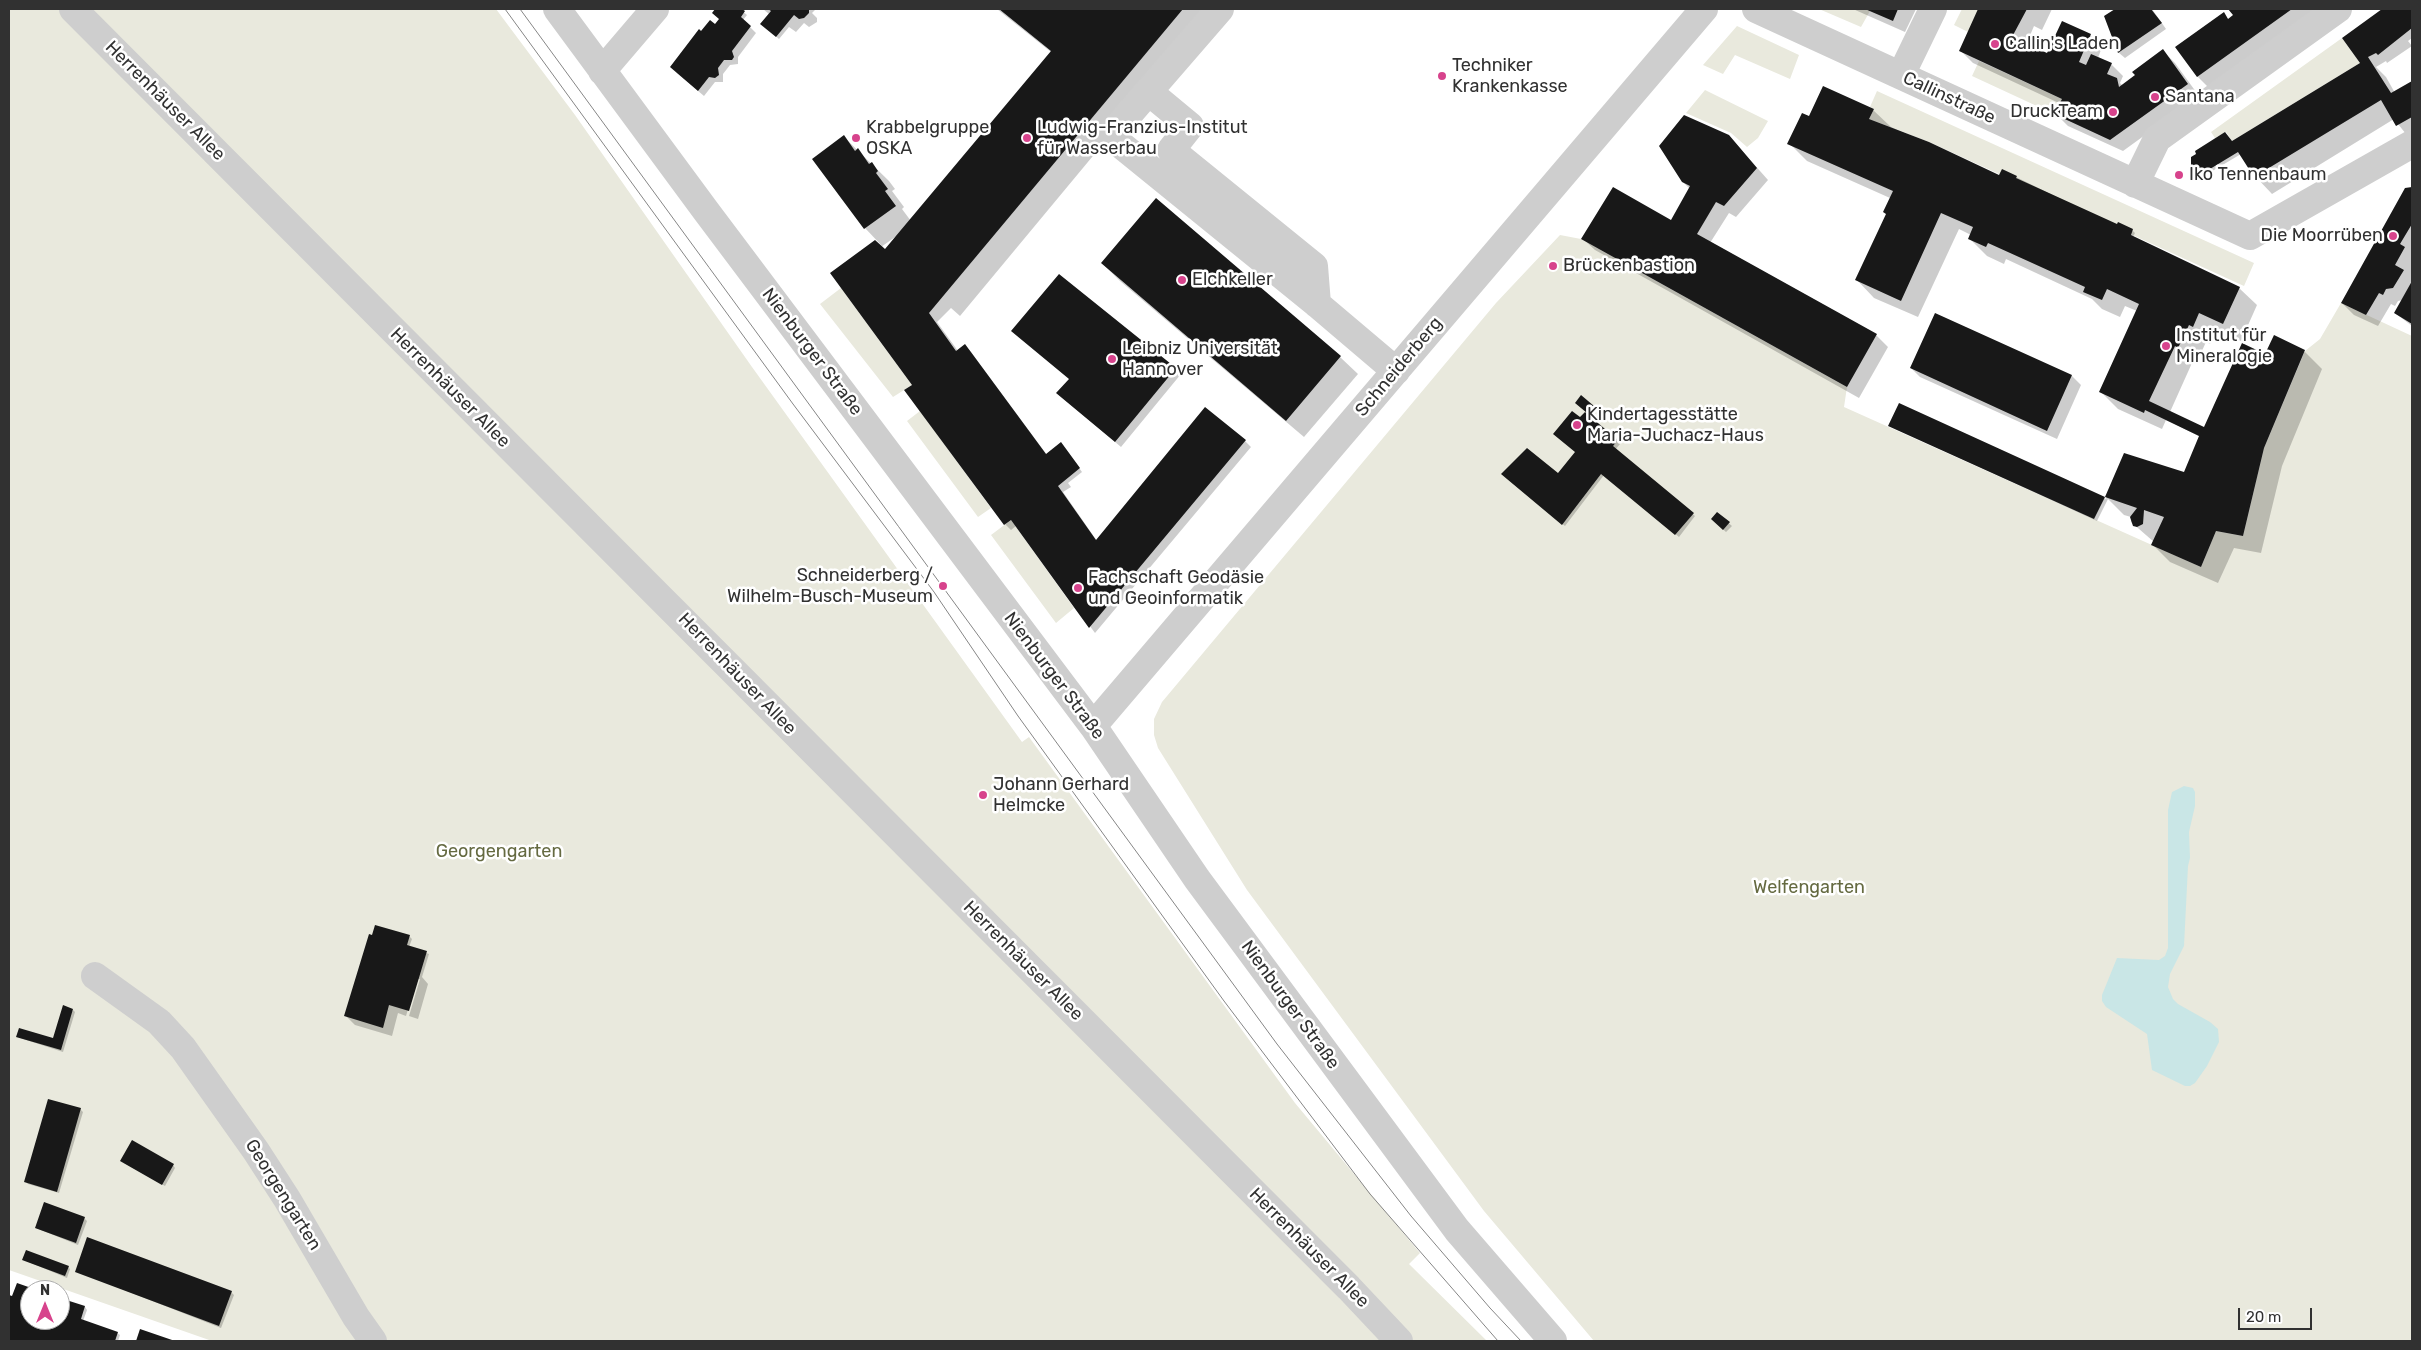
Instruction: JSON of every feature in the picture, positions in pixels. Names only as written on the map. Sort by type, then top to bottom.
[{"type":"street","name":"Herrenhäuser Allee","points":[[73,9],[1329,1267],[1399,1341]]},
{"type":"street","name":"Nienburger Straße","points":[[557,9],[1092,726],[1197,879],[1457,1230],[1553,1341]]},
{"type":"street","points":[[602,70],[655,9]]},
{"type":"street","points":[[1220,9],[1110,136],[1317,304],[1396,371]]},
{"type":"street","name":"Schneiderberg","points":[[1092,726],[1704,9]]},
{"type":"street","name":"Callinstraße","points":[[1756,9],[2250,236],[2412,144]]},
{"type":"street","points":[[1901,76],[1933,9]]},
{"type":"street","points":[[2135,184],[2157,139],[2338,9]]},
{"type":"street","points":[[1149,92],[1190,126],[1153,171]]},
{"type":"street","points":[[1171,150],[1314,266],[1317,304]]},
{"type":"street","name":"Georgengarten","points":[[95,976],[159,1022],[183,1048],[261,1159],[356,1317],[373,1341]]},
{"type":"green space","name":"Georgengarten","points":[[9,9],[496,9],[575,115],[752,367],[1022,742],[1029,737],[1295,1103],[1420,1253],[1409,1264],[1487,1341],[212,1341],[70,1291],[70,1280],[38,1280],[9,1270]]},
{"type":"green space","points":[[1819,9],[1866,9],[1870,11],[1861,27]]},
{"type":"green space","points":[[1962,9],[1979,9],[1968,32],[1954,25]]},
{"type":"green space","points":[[1737,26],[1799,55],[1790,79],[1735,55],[1723,74],[1703,65]]},
{"type":"green space","points":[[2342,38],[2360,63],[2232,141],[2226,132],[2215,138],[2211,132]]},
{"type":"green space","points":[[1979,61],[2062,99],[2054,114],[1972,76]]},
{"type":"green space","points":[[1705,90],[1768,121],[1758,138],[1747,147],[1731,133],[1686,113]]},
{"type":"green space","points":[[1877,91],[2254,263],[2244,286],[1929,142],[1869,119],[1874,109],[1870,107]]},
{"type":"green space","name":"Welfengarten","points":[[1560,235],[1581,239],[1847,387],[1844,407],[2201,567],[2216,531],[2243,536],[2264,448],[2305,351],[2320,339],[2341,303],[2412,336],[2412,1341],[1594,1341],[1484,1211],[1247,890],[1158,748],[1154,735],[1154,719],[1162,702],[1496,303]]},
{"type":"green space","points":[[841,288],[912,385],[893,397],[820,304]]},
{"type":"green space","points":[[920,411],[991,508],[978,517],[907,421]]},
{"type":"green space","points":[[1011,520],[1074,608],[1056,623],[991,535]]},
{"type":"water","points":[[2184,786],[2193,788],[2195,792],[2195,806],[2189,832],[2190,858],[2184,946],[2170,974],[2168,987],[2173,999],[2178,1004],[2210,1022],[2218,1029],[2219,1042],[2207,1066],[2195,1083],[2190,1086],[2185,1086],[2152,1070],[2147,1034],[2106,1007],[2102,1001],[2102,995],[2117,958],[2159,960],[2165,956],[2168,948],[2168,810],[2172,792]]},
{"type":"building","points":[[715,9],[742,9],[745,11],[741,17],[751,26],[732,51],[734,57],[732,60],[724,60],[718,68],[719,75],[715,78],[709,77],[698,91],[670,67],[699,29],[701,31],[710,20],[715,24],[719,19],[712,13]]},
{"type":"building","points":[[768,9],[809,9],[809,13],[804,18],[799,19],[794,15],[776,37],[760,24],[771,11]]},
{"type":"building","points":[[999,9],[1183,9],[929,313],[956,351],[965,344],[1046,454],[1061,442],[1080,468],[1058,486],[1096,540],[1205,407],[1246,440],[1089,628],[1011,520],[1004,525],[904,390],[912,385],[830,273],[875,240],[885,249],[1051,51]]},
{"type":"building","points":[[1865,9],[1898,9],[1893,21]]},
{"type":"building","points":[[1978,9],[2027,9],[2012,37],[2047,53],[2062,21],[2091,34],[2079,62],[2086,65],[2091,54],[2112,63],[2107,74],[2117,78],[2119,87],[2135,75],[2132,72],[2163,49],[2188,84],[2110,140],[2054,114],[2062,99],[1959,51]]},
{"type":"building","points":[[2115,9],[2151,9],[2162,23],[2118,53],[2104,16]]},
{"type":"building","points":[[2228,9],[2292,9],[2197,77],[2175,47],[2224,12],[2228,19],[2233,15]]},
{"type":"building","points":[[2382,9],[2412,9],[2412,28],[2378,55],[2376,53],[2368,57],[2391,93],[2412,81],[2412,117],[2396,126],[2381,100],[2254,177],[2238,152],[2205,172],[2204,169],[2199,172],[2194,171],[2191,167],[2191,157],[2196,154],[2195,151],[2225,132],[2232,141],[2360,63],[2342,38]]},
{"type":"building","points":[[1823,86],[1874,109],[1869,119],[1929,142],[1999,175],[2002,169],[2017,176],[2016,178],[2117,224],[2118,222],[2133,229],[2131,235],[2240,287],[2223,324],[2199,313],[2193,327],[2189,325],[2178,348],[2175,346],[2149,401],[2204,427],[2242,343],[2265,354],[2274,335],[2305,350],[2264,448],[2243,536],[2216,531],[2201,567],[2151,545],[2164,517],[2144,510],[2143,524],[2137,527],[2133,526],[2130,517],[2137,508],[2105,497],[2124,453],[2184,472],[2199,436],[2145,410],[2144,413],[2099,392],[2139,304],[2107,289],[2102,300],[2083,292],[2085,287],[1988,243],[1986,247],[1968,239],[1973,227],[1941,213],[1901,301],[1855,280],[1886,214],[1883,212],[1893,191],[1787,144],[1802,113],[1809,116]]},
{"type":"building","points":[[1684,115],[1729,135],[1757,168],[1724,206],[1716,202],[1697,234],[1877,334],[1847,387],[1581,239],[1613,187],[1671,220],[1690,186],[1682,182],[1659,146]]},
{"type":"building","points":[[844,135],[855,151],[858,148],[869,164],[872,162],[878,171],[876,173],[888,189],[885,191],[896,206],[864,229],[812,159]]},
{"type":"building","points":[[2412,187],[2412,224],[2400,244],[2405,247],[2395,265],[2404,270],[2393,288],[2386,289],[2383,295],[2379,293],[2366,315],[2341,303],[2405,188]]},
{"type":"building","points":[[1156,198],[1341,356],[1286,421],[1101,263]]},
{"type":"building","points":[[1059,274],[1176,368],[1115,442],[1056,393],[1069,379],[1011,331]]},
{"type":"building","points":[[2412,281],[2412,324],[2394,313]]},
{"type":"building","points":[[1935,313],[2072,375],[2047,431],[1910,368]]},
{"type":"building","points":[[1581,395],[1594,406],[1587,413],[1575,403]]},
{"type":"building","points":[[1899,403],[2105,497],[2094,519],[1888,426]]},
{"type":"building","points":[[1572,411],[1580,417],[1585,412],[1618,440],[1613,446],[1694,513],[1675,535],[1601,474],[1562,525],[1501,474],[1527,448],[1558,473],[1575,452],[1553,434]]},
{"type":"building","points":[[1717,512],[1730,522],[1723,530],[1711,519]]},
{"type":"building","points":[[375,925],[410,935],[407,945],[427,951],[409,1011],[389,1005],[383,1028],[344,1016],[369,934],[372,935]]},
{"type":"building","points":[[63,1005],[73,1009],[61,1050],[16,1037],[19,1028],[53,1038]]},
{"type":"building","points":[[48,1099],[81,1108],[57,1192],[24,1182]]},
{"type":"building","points":[[132,1140],[174,1164],[162,1185],[120,1161]]},
{"type":"building","points":[[44,1202],[85,1217],[76,1243],[35,1228]]},
{"type":"building","points":[[87,1237],[232,1291],[219,1326],[75,1272]]},
{"type":"building","points":[[26,1250],[69,1266],[65,1276],[22,1260]]},
{"type":"building","points":[[17,1283],[20,1284],[20,1330],[70,1330],[70,1301],[85,1306],[81,1319],[118,1332],[115,1341],[9,1341],[9,1295],[12,1296]]},
{"type":"building","points":[[140,1329],[175,1341],[136,1341]]},
{"type":"tram line","points":[[505,9],[793,404],[934,592],[1018,716],[1224,1001],[1370,1194],[1498,1341]]},
{"type":"tram line","points":[[520,9],[1277,1044],[1411,1216],[1521,1341]]},
{"type":"place","name":"Callin's Laden","points":[[1995,44]]},
{"type":"place","name":"Techniker Krankenkasse","points":[[1442,76]]},
{"type":"place","name":"Santana","points":[[2155,97]]},
{"type":"place","name":"DruckTeam","points":[[2113,112]]},
{"type":"place","name":"Krabbelgruppe OSKA","points":[[856,138]]},
{"type":"place","name":"Ludwig-Franzius-Institut für Wasserbau","points":[[1027,138]]},
{"type":"place","name":"Iko Tennenbaum","points":[[2179,175]]},
{"type":"place","name":"Die Moorrüben","points":[[2393,236]]},
{"type":"place","name":"Brückenbastion","points":[[1553,266]]},
{"type":"place","name":"Elchkeller","points":[[1182,280]]},
{"type":"place","name":"Institut für Mineralogie","points":[[2166,346]]},
{"type":"place","name":"Leibniz Universität Hannover","points":[[1112,359]]},
{"type":"place","name":"Kindertagesstätte Maria-Juchacz-Haus","points":[[1577,425]]},
{"type":"place","name":"Schneiderberg / Wilhelm-Busch-Museum","points":[[943,586]]},
{"type":"place","name":"Fachschaft Geodäsie und Geoinformatik","points":[[1078,588]]},
{"type":"place","name":"Johann Gerhard Helmcke","points":[[983,795]]}]
